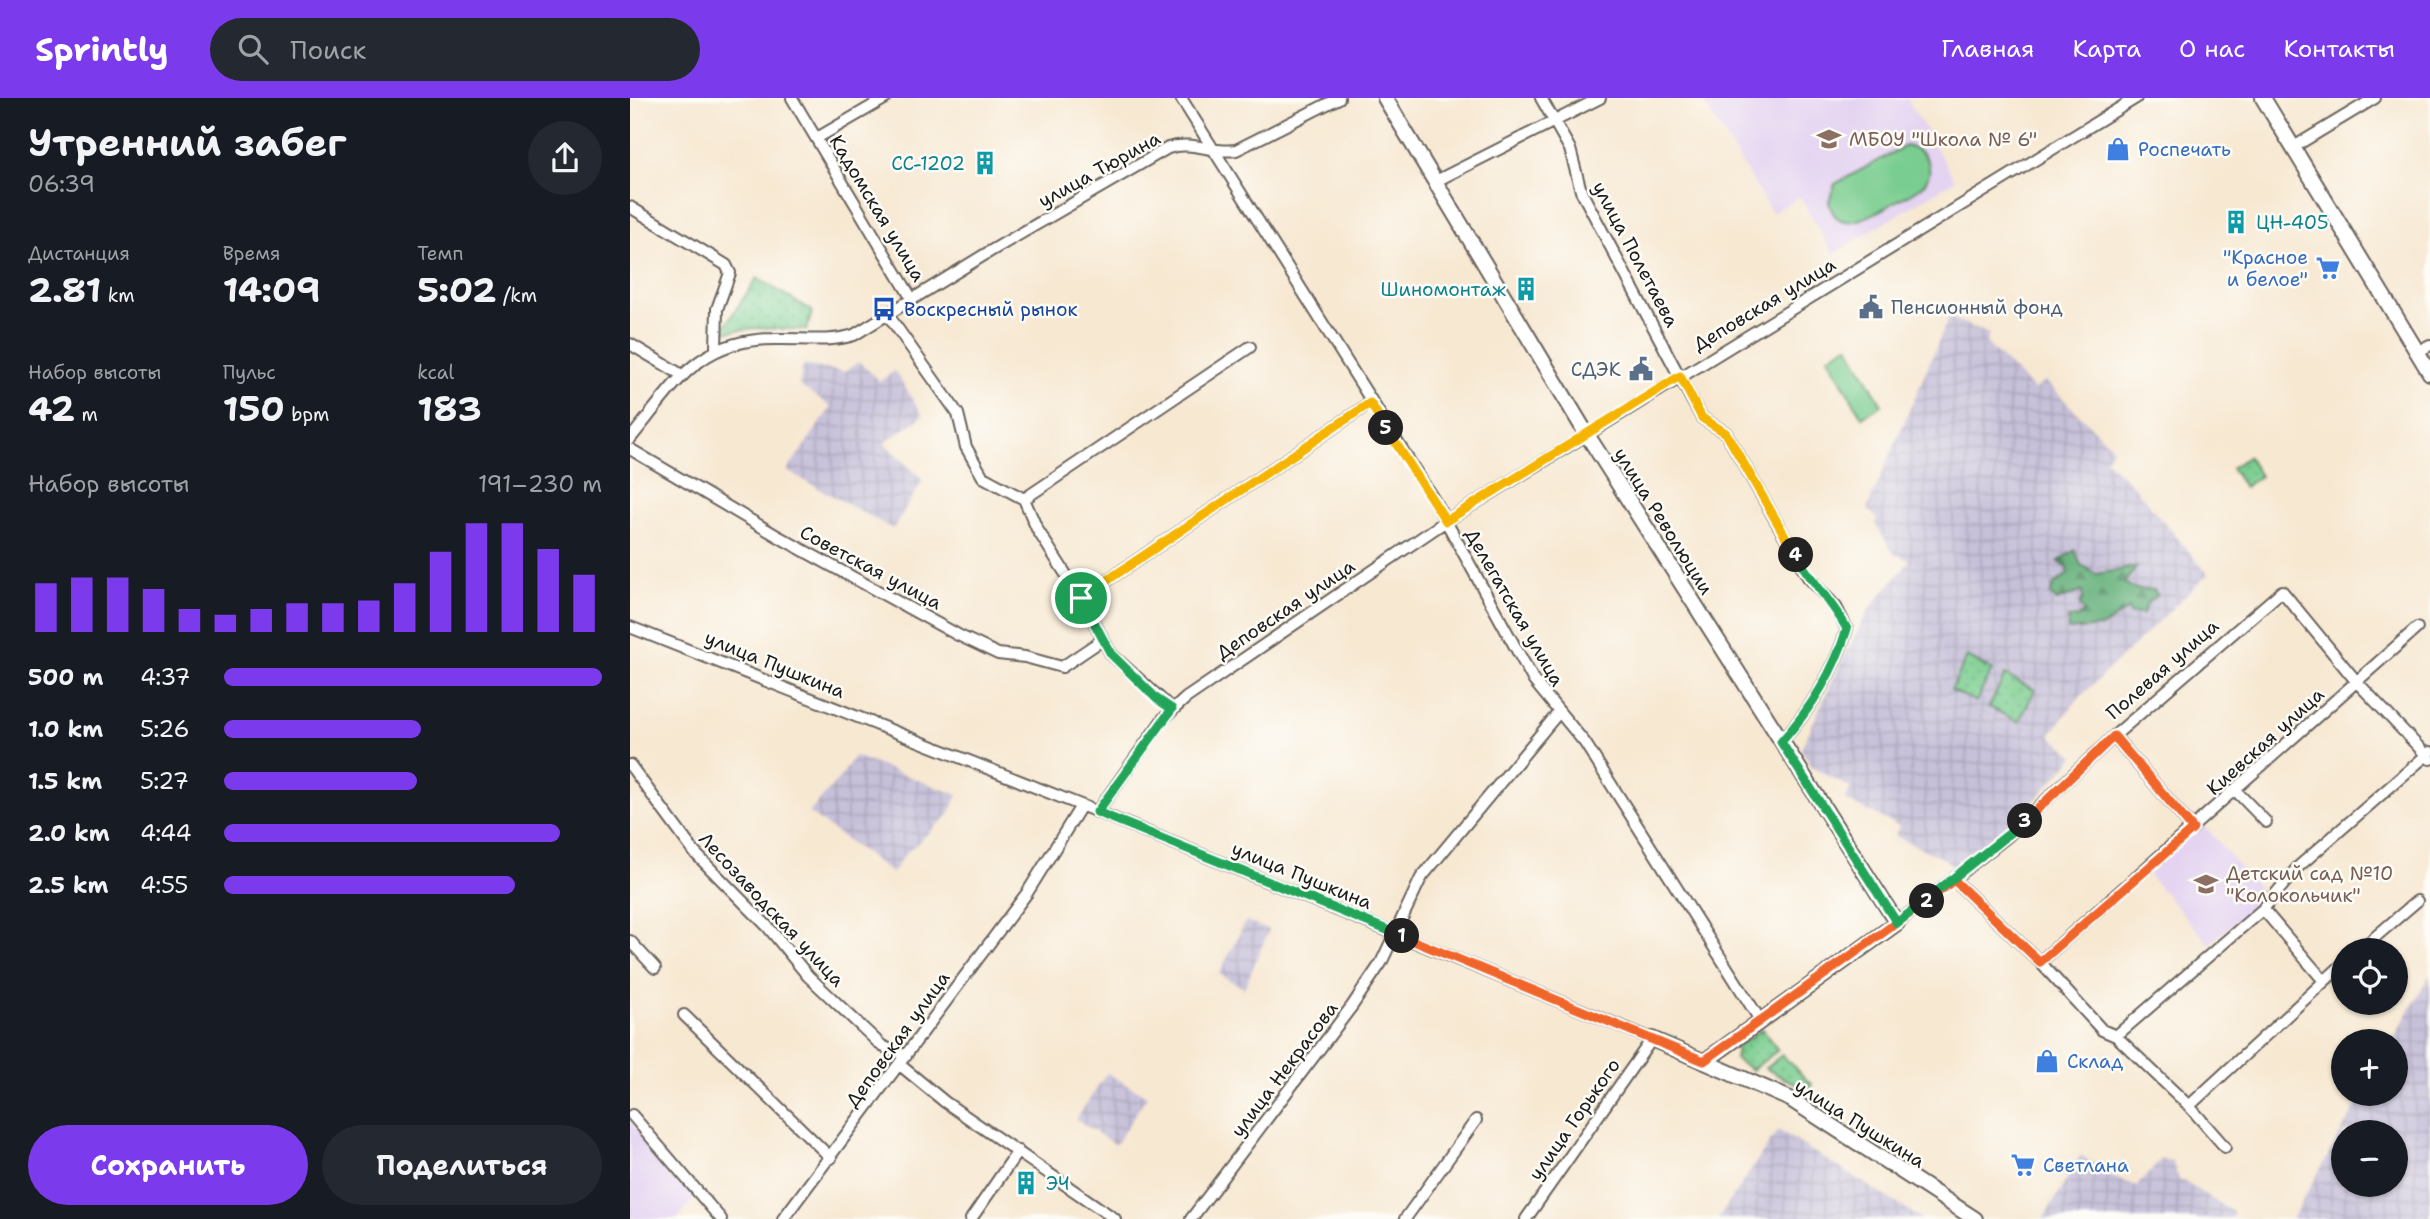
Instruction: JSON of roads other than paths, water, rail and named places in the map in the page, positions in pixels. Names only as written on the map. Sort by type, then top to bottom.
[{"type":"main road","name":"улица Революции","points":[[1385,98],[1433,183],[1586,433],[1897,923]]},
{"type":"main road","points":[[2263,98],[2292,148],[2424,348],[2430,373]]},
{"type":"main road","name":"Полевая улица","points":[[1704,1061],[1897,923]]},
{"type":"main road","name":"улица Пушкина","points":[[1652,1039],[1790,1099],[1975,1219]]},
{"type":"street","name":"Кадомская улица","points":[[792,98],[912,299]]},
{"type":"street","points":[[817,138],[886,98]]},
{"type":"street","name":"Делегатская улица","points":[[1181,98],[1446,521],[1520,657],[1546,698],[1585,743],[1759,1020]]},
{"type":"street","name":"улица Тюрина","points":[[716,349],[748,340],[841,339],[888,315],[1168,148],[1184,145],[1225,151],[1242,148],[1339,98]]},
{"type":"street","name":"улица Полетаева","points":[[1541,98],[1570,149],[1581,191],[1702,418],[1726,433],[1808,577],[1836,607],[1847,629],[1841,648],[1810,707],[1781,742]]},
{"type":"street","points":[[1433,183],[1601,98]]},
{"type":"street","name":"Деповская улица","points":[[1097,812],[1172,709],[1446,521],[2136,98]]},
{"type":"street","points":[[2292,148],[2375,98]]},
{"type":"street","points":[[630,207],[726,265],[730,273],[717,309],[716,349],[682,375],[630,439]]},
{"type":"street","points":[[888,315],[958,414],[966,447],[983,477],[1024,499],[1037,529],[1081,598],[1102,640],[1119,662],[1172,709]]},
{"type":"street","points":[[630,344],[682,375]]},
{"type":"street","points":[[1024,499],[1250,347]]},
{"type":"street","points":[[1081,598],[1370,403]]},
{"type":"street","name":"Советская улица","points":[[630,449],[855,580],[990,651],[1062,667],[1102,640]]},
{"type":"street","name":"Полевая улица","points":[[1897,923],[2008,836],[2114,736],[2282,591],[2356,681]]},
{"type":"street","name":"улица Пушкина","points":[[630,628],[1097,812],[1652,1039]]},
{"type":"street","name":"Киевская улица","points":[[2040,962],[2417,628]]},
{"type":"street","points":[[2116,1037],[2263,909],[2298,867],[2429,755],[2356,681]]},
{"type":"street","name":"улица Некрасова","points":[[1191,1219],[1352,1006],[1396,934],[1421,878],[1559,712]]},
{"type":"street","points":[[2114,736],[2193,829]]},
{"type":"street","name":"Лесозаводская улица","points":[[630,765],[695,853],[768,928],[808,976],[882,1046],[903,1060],[945,1102],[1115,1219]]},
{"type":"street","points":[[2235,791],[2266,821]]},
{"type":"street","name":"Деповская улица","points":[[783,1219],[1027,893],[1081,806]]},
{"type":"street","points":[[1954,880],[2040,962],[2102,1030],[2116,1037],[2189,1106],[2225,1147]]},
{"type":"street","points":[[2374,938],[2417,901]]},
{"type":"street","points":[[2263,909],[2324,981]]},
{"type":"street","points":[[630,942],[655,968]]},
{"type":"street","points":[[2189,1106],[2331,975]]},
{"type":"street","points":[[684,1015],[831,1158]]},
{"type":"street","name":"улица Горького","points":[[1526,1219],[1652,1039]]},
{"type":"street","points":[[632,1115],[721,1219]]},
{"type":"street","points":[[1405,1219],[1476,1120]]},
{"type":"street","points":[[971,1219],[1018,1151]]},
{"type":"place","name":"МБОУ \"Школа № 6\"","points":[[1829,139]]},
{"type":"place","name":"Роспечать","points":[[2118,149]]},
{"type":"place","name":"СС-1202","points":[[985,163]]},
{"type":"place","name":"ЦН-405","points":[[2236,222]]},
{"type":"place","name":"\"Красное и белое\"","points":[[2328,268]]},
{"type":"place","name":"Шиномонтаж","points":[[1526,289]]},
{"type":"place","name":"Пенсионный фонд","points":[[1871,307]]},
{"type":"place","name":"Воскресный рынок","points":[[884,309]]},
{"type":"place","name":"СДЭК","points":[[1641,369]]},
{"type":"place","name":"Детский сад №10 \"Колокольчик\"","points":[[2206,884]]},
{"type":"place","name":"Склад","points":[[2047,1061]]},
{"type":"place","name":"Светлана","points":[[2023,1165]]},
{"type":"place","name":"ЭЧ","points":[[1026,1183]]}]
